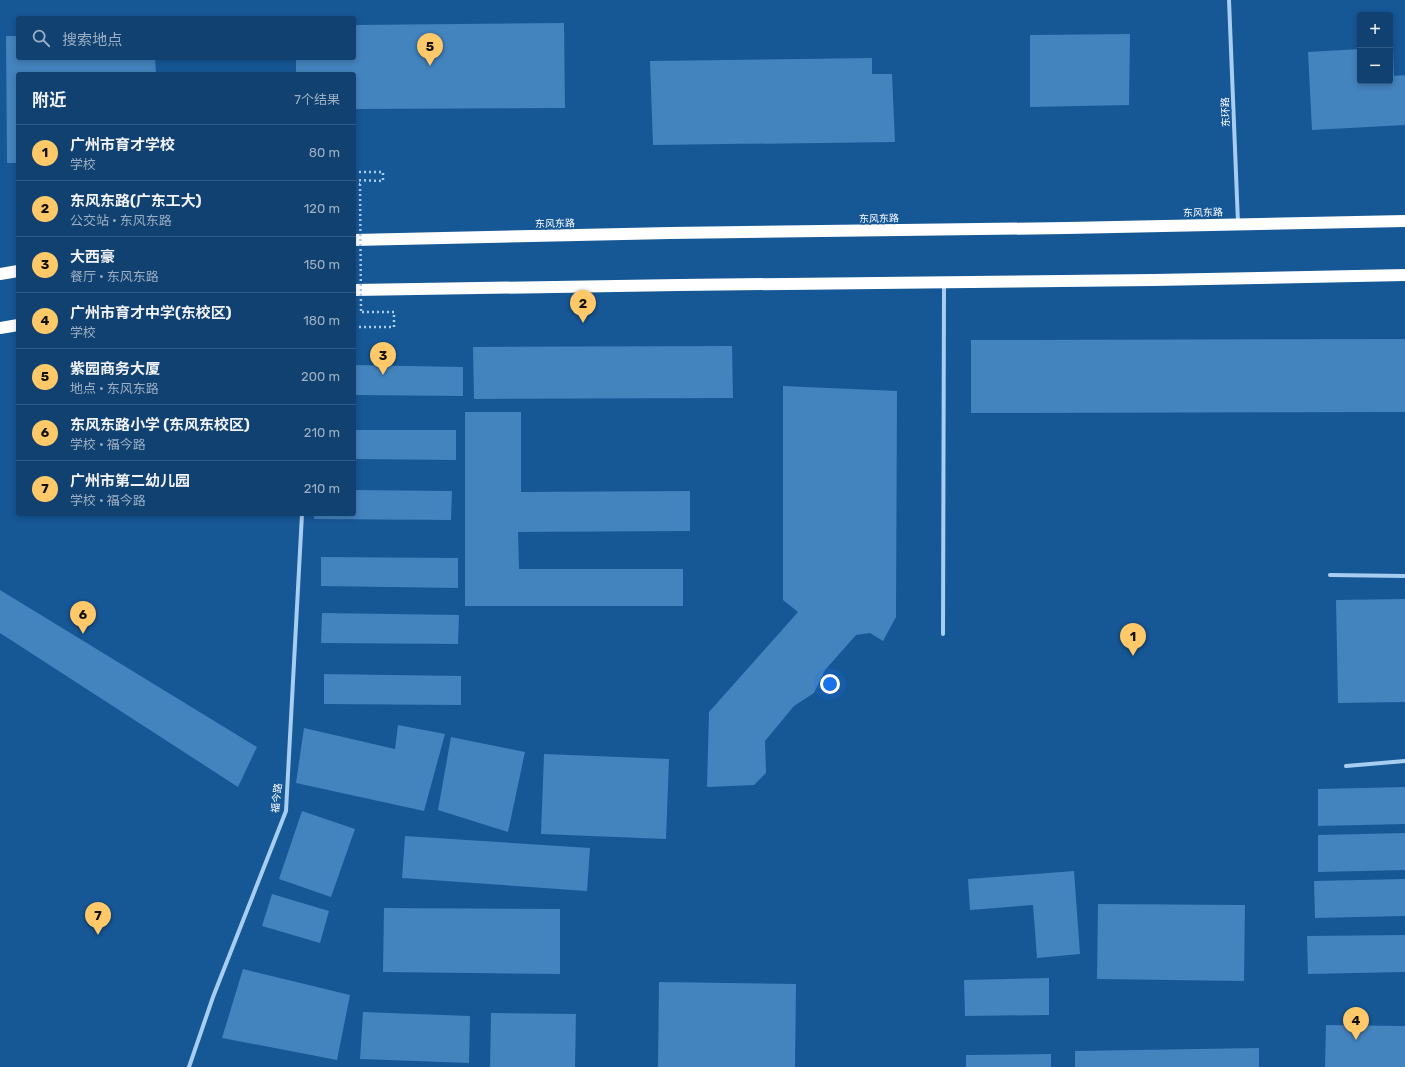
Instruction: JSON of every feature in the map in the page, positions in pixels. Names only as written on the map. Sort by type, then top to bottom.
[{"type":"highway","name":"东风东路","points":[[356,240],[662,233],[1067,228],[1405,221]]},
{"type":"highway","points":[[0,274],[16,271]]},
{"type":"highway","points":[[356,290],[679,284],[944,282],[1405,275]]},
{"type":"highway","points":[[0,328],[16,325]]},
{"type":"street","name":"东环路","points":[[1229,0],[1238,224]]},
{"type":"street","points":[[944,282],[944,634]]},
{"type":"street","name":"福今路","points":[[189,1067],[213,997],[286,811],[302,516]]},
{"type":"street","points":[[1330,575],[1405,576]]},
{"type":"street","points":[[1346,766],[1405,761]]},
{"type":"path","points":[[356,172],[383,172],[383,181],[356,180]]},
{"type":"path","points":[[356,184],[360,184],[361,312],[394,312],[394,327],[356,326]]},
{"type":"building","points":[[564,23],[565,108],[356,109],[356,72],[296,72],[296,60],[356,60],[356,25]]},
{"type":"building","points":[[1130,34],[1129,105],[1030,107],[1030,35]]},
{"type":"building","points":[[6,36],[16,36],[16,60],[155,60],[156,72],[16,72],[16,163],[7,163]]},
{"type":"building","points":[[1393,47],[1394,76],[1405,75],[1405,125],[1312,130],[1308,52],[1357,49],[1357,84],[1393,84]]},
{"type":"building","points":[[872,58],[872,74],[892,74],[895,142],[653,145],[650,61]]},
{"type":"building","points":[[1405,339],[1405,412],[971,413],[971,340]]},
{"type":"building","points":[[732,346],[733,398],[474,399],[473,347]]},
{"type":"building","points":[[356,365],[463,367],[463,396],[356,395]]},
{"type":"building","points":[[783,386],[897,391],[896,617],[883,641],[870,633],[856,635],[825,670],[814,693],[794,706],[765,741],[766,773],[754,785],[707,787],[709,712],[798,612],[783,600]]},
{"type":"building","points":[[465,412],[521,412],[521,492],[690,491],[690,531],[518,532],[519,569],[683,569],[683,606],[465,606]]},
{"type":"building","points":[[356,430],[456,430],[456,460],[356,459]]},
{"type":"building","points":[[356,490],[452,491],[451,520],[314,519],[314,516],[356,516]]},
{"type":"building","points":[[321,557],[458,558],[458,588],[321,586]]},
{"type":"building","points":[[0,590],[257,747],[238,787],[0,633]]},
{"type":"building","points":[[1405,599],[1405,702],[1338,703],[1336,600]]},
{"type":"building","points":[[322,613],[459,615],[458,644],[321,643]]},
{"type":"building","points":[[324,674],[461,676],[461,705],[324,704]]},
{"type":"building","points":[[398,725],[445,734],[424,811],[296,783],[304,728],[395,749]]},
{"type":"building","points":[[451,737],[525,752],[508,832],[438,810]]},
{"type":"building","points":[[544,754],[669,759],[666,839],[541,834]]},
{"type":"building","points":[[1405,787],[1405,824],[1318,826],[1318,789]]},
{"type":"building","points":[[302,811],[355,829],[331,897],[279,879]]},
{"type":"building","points":[[1405,833],[1405,870],[1318,872],[1318,835]]},
{"type":"building","points":[[405,836],[590,848],[587,891],[402,878]]},
{"type":"building","points":[[1074,871],[1080,954],[1037,958],[1033,905],[970,910],[968,879]]},
{"type":"building","points":[[1405,879],[1405,916],[1315,918],[1314,881]]},
{"type":"building","points":[[272,894],[329,911],[320,943],[262,926]]},
{"type":"building","points":[[1098,904],[1245,905],[1244,981],[1097,979]]},
{"type":"building","points":[[384,908],[560,909],[560,974],[383,972]]},
{"type":"building","points":[[1405,935],[1405,972],[1308,974],[1307,936]]},
{"type":"building","points":[[243,969],[350,995],[337,1060],[222,1038]]},
{"type":"building","points":[[1049,978],[1049,1015],[965,1016],[964,980]]},
{"type":"building","points":[[659,982],[796,984],[795,1067],[658,1067]]},
{"type":"building","points":[[363,1012],[470,1016],[469,1063],[360,1059]]},
{"type":"building","points":[[491,1013],[576,1014],[575,1067],[490,1067]]},
{"type":"building","points":[[1326,1025],[1405,1026],[1405,1067],[1325,1067]]},
{"type":"building","points":[[1259,1048],[1259,1067],[1075,1067],[1075,1051]]},
{"type":"building","points":[[1051,1054],[1051,1067],[966,1067],[966,1055]]},
{"type":"place","name":"紫园商务大厦","points":[[430,66]]},
{"type":"place","name":"东风东路(广东工大)","points":[[583,323]]},
{"type":"place","name":"大西豪","points":[[383,375]]},
{"type":"place","name":"东风东路小学 (东风东校区)","points":[[83,634]]},
{"type":"place","name":"广州市育才学校","points":[[1133,656]]},
{"type":"place","name":"广州市第二幼儿园","points":[[98,935]]},
{"type":"place","name":"广州市育才中学(东校区)","points":[[1356,1040]]}]
